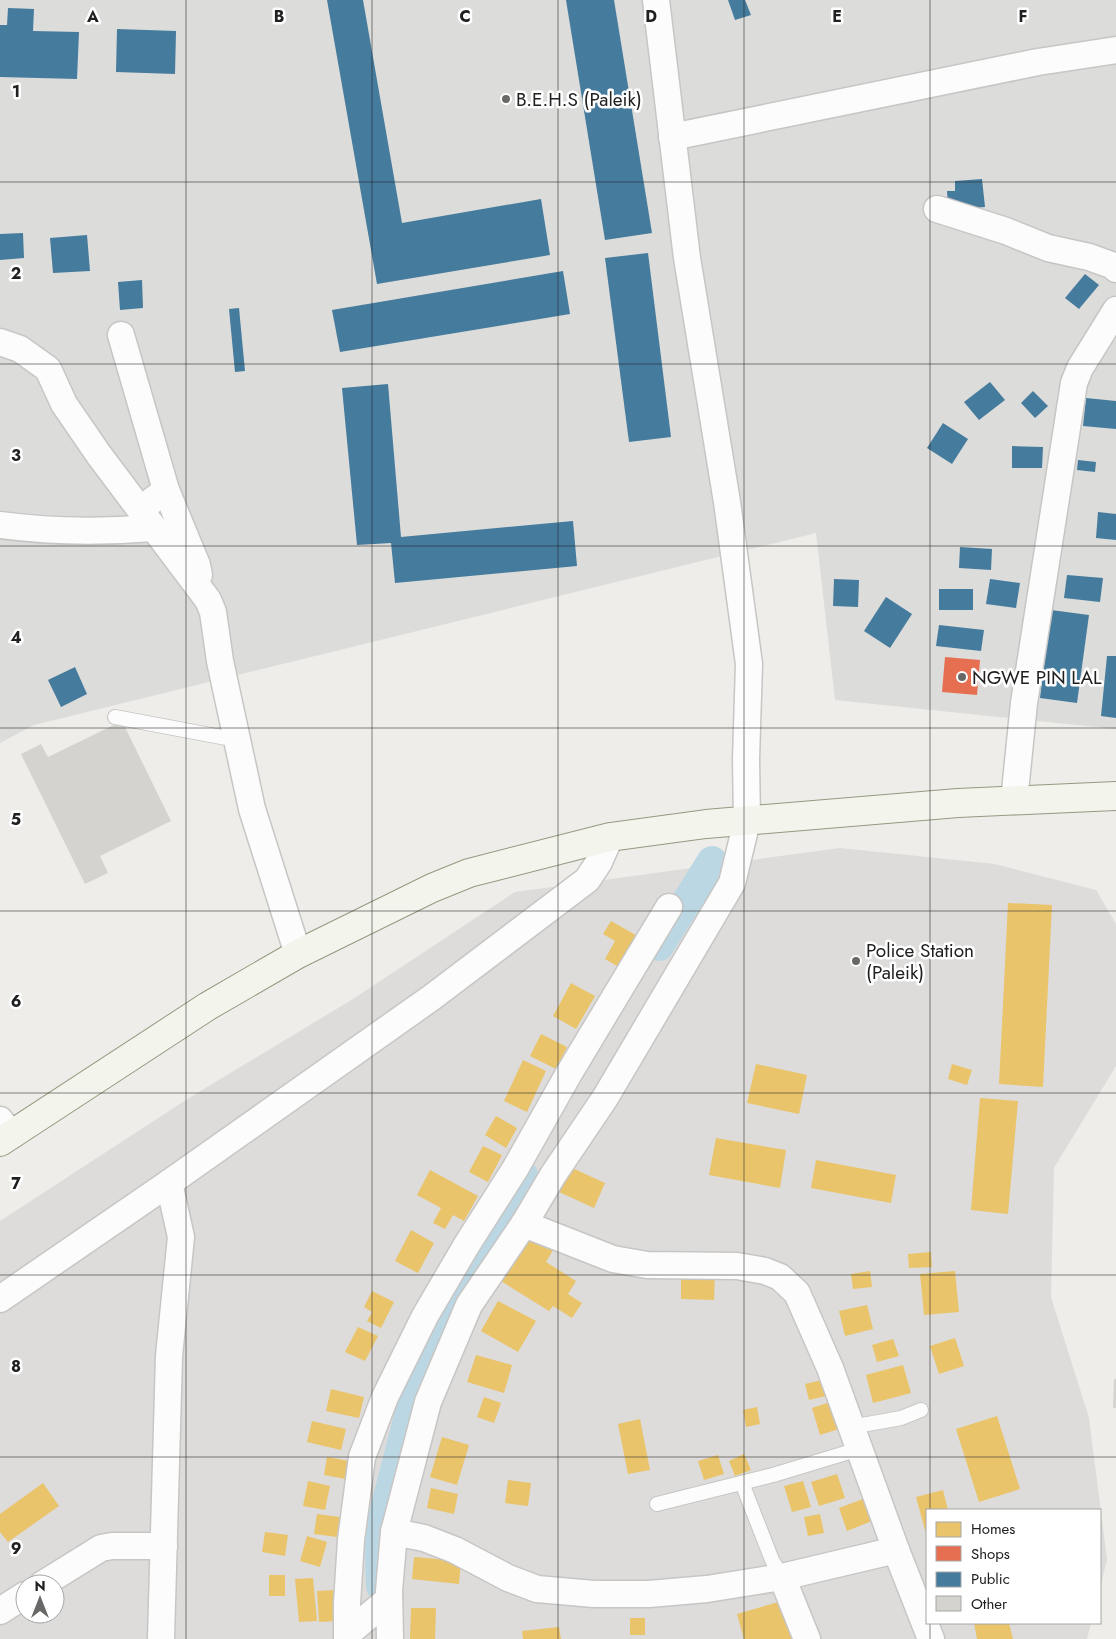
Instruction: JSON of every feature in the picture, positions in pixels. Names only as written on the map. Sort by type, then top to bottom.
[{"type":"street","points":[[390,1639],[381,1606],[394,1532],[428,1402],[465,1314],[469,1305],[524,1224],[553,1174],[605,1098],[732,884],[747,821],[746,759],[749,664],[727,502],[687,258],[656,0]]},
{"type":"street","points":[[672,137],[1028,64],[1116,50]]},
{"type":"street","points":[[937,209],[1006,231],[1048,248],[1089,257],[1114,266],[1116,269]]},
{"type":"street","points":[[1014,801],[1024,703],[1074,383],[1080,368],[1116,310]]},
{"type":"street","points":[[121,335],[166,490],[197,565],[200,589]]},
{"type":"street","points":[[0,342],[20,349],[48,369],[64,404],[99,455],[200,589],[213,612],[220,661],[252,809],[298,954]]},
{"type":"street","points":[[0,525],[70,531],[109,532],[148,519],[166,490]]},
{"type":"street","points":[[4,1132],[208,1006],[298,954],[432,888],[469,873],[610,837],[706,824],[958,803],[1116,796]]},
{"type":"street","points":[[0,1299],[169,1183],[431,998],[587,880],[599,862],[610,837]]},
{"type":"street","points":[[347,1636],[351,1540],[362,1457],[385,1397],[425,1316],[669,907]]},
{"type":"street","points":[[161,1639],[169,1356],[181,1237],[169,1183]]},
{"type":"street","points":[[524,1224],[613,1259],[647,1265],[737,1266],[765,1271],[780,1277],[796,1293],[830,1368],[896,1550],[931,1639]]},
{"type":"street","points":[[394,1532],[424,1538],[455,1550],[501,1574],[537,1589],[594,1594],[649,1594],[707,1589],[782,1577],[896,1550]]},
{"type":"street","points":[[59,1574],[101,1548],[112,1546],[164,1546]]},
{"type":"street","points":[[782,1577],[807,1639]]},
{"type":"street","points":[[0,1611],[15,1601]]},
{"type":"street","points":[[347,1636],[381,1606]]},
{"type":"lane","points":[[115,717],[237,740]]},
{"type":"lane","points":[[657,1504],[773,1475],[921,1410]]},
{"type":"lane","points":[[742,1483],[769,1552],[782,1577]]},
{"type":"shaded area","points":[[0,0],[1116,0],[1116,729],[835,700],[816,533],[34,725],[0,743]]},
{"type":"shaded area","points":[[840,848],[995,864],[1096,890],[1116,924],[1116,1066],[1054,1168],[1051,1297],[1089,1418],[1101,1509],[926,1509],[926,1624],[1091,1624],[1087,1639],[0,1639],[0,1221],[189,1098],[353,999],[515,892]]},
{"type":"shaded area","points":[[1101,1512],[1107,1559],[1101,1585]]},
{"type":"building: Homes","points":[[1008,903],[1052,905],[1043,1087],[999,1084]]},
{"type":"building: Homes","points":[[611,921],[641,938],[622,969],[605,959],[615,941],[603,934]]},
{"type":"building: Homes","points":[[571,983],[595,996],[576,1029],[553,1016]]},
{"type":"building: Homes","points":[[541,1034],[567,1047],[556,1069],[530,1056]]},
{"type":"building: Homes","points":[[523,1060],[546,1071],[527,1112],[504,1101]]},
{"type":"building: Homes","points":[[756,1064],[807,1075],[799,1114],[747,1103]]},
{"type":"building: Homes","points":[[952,1064],[972,1070],[967,1085],[948,1079]]},
{"type":"building: Homes","points":[[980,1098],[1018,1101],[1008,1214],[971,1210]]},
{"type":"building: Homes","points":[[496,1116],[517,1128],[506,1148],[485,1135]]},
{"type":"building: Homes","points":[[716,1138],[786,1150],[780,1188],[709,1175]]},
{"type":"building: Homes","points":[[483,1146],[502,1155],[488,1182],[469,1172]]},
{"type":"building: Homes","points":[[816,1160],[896,1175],[891,1203],[811,1188]]},
{"type":"building: Homes","points":[[570,1167],[605,1183],[594,1208],[559,1192]]},
{"type":"building: Homes","points":[[430,1170],[478,1196],[464,1221],[453,1215],[445,1229],[433,1223],[441,1208],[417,1195]]},
{"type":"building: Homes","points":[[411,1230],[434,1243],[418,1273],[395,1261]]},
{"type":"building: Homes","points":[[530,1235],[553,1250],[546,1262],[576,1281],[568,1294],[582,1303],[572,1318],[553,1306],[549,1311],[501,1281]]},
{"type":"building: Homes","points":[[931,1252],[932,1267],[909,1268],[908,1254]]},
{"type":"building: Homes","points":[[681,1269],[715,1270],[714,1300],[681,1299]]},
{"type":"building: Homes","points":[[870,1271],[872,1287],[853,1289],[851,1274]]},
{"type":"building: Homes","points":[[955,1271],[959,1312],[924,1315],[920,1274]]},
{"type":"building: Homes","points":[[372,1291],[394,1302],[381,1328],[367,1321],[372,1312],[364,1307]]},
{"type":"building: Homes","points":[[498,1301],[536,1321],[518,1352],[481,1331]]},
{"type":"building: Homes","points":[[867,1305],[873,1329],[845,1336],[839,1311]]},
{"type":"building: Homes","points":[[358,1327],[378,1336],[365,1361],[345,1352]]},
{"type":"building: Homes","points":[[955,1338],[964,1366],[939,1374],[930,1346]]},
{"type":"building: Homes","points":[[893,1339],[899,1356],[877,1362],[872,1345]]},
{"type":"building: Homes","points":[[476,1355],[512,1365],[504,1393],[467,1382]]},
{"type":"building: Homes","points":[[903,1365],[911,1393],[873,1403],[866,1375]]},
{"type":"building: Homes","points":[[826,1379],[830,1395],[809,1400],[805,1384]]},
{"type":"building: Homes","points":[[331,1389],[364,1397],[359,1418],[326,1411]]},
{"type":"building: Homes","points":[[484,1397],[501,1403],[494,1423],[477,1417]]},
{"type":"building: Homes","points":[[833,1401],[842,1428],[820,1435],[812,1408]]},
{"type":"building: Homes","points":[[757,1407],[760,1424],[746,1427],[743,1410]]},
{"type":"building: Homes","points":[[997,1416],[1020,1489],[979,1502],[956,1429]]},
{"type":"building: Homes","points":[[640,1419],[650,1470],[628,1474],[618,1424]]},
{"type":"building: Homes","points":[[312,1421],[346,1429],[341,1450],[307,1442]]},
{"type":"building: Homes","points":[[442,1437],[469,1445],[457,1485],[430,1477]]},
{"type":"building: Homes","points":[[744,1454],[751,1470],[735,1476],[729,1461]]},
{"type":"building: Homes","points":[[718,1455],[724,1474],[704,1480],[698,1461]]},
{"type":"building: Homes","points":[[327,1457],[349,1461],[346,1479],[324,1475]]},
{"type":"building: Homes","points":[[837,1474],[845,1498],[819,1506],[811,1482]]},
{"type":"building: Homes","points":[[508,1480],[531,1483],[528,1506],[505,1503]]},
{"type":"building: Homes","points":[[308,1481],[330,1486],[325,1510],[303,1506]]},
{"type":"building: Homes","points":[[803,1481],[811,1507],[792,1512],[784,1486]]},
{"type":"building: Homes","points":[[43,1483],[59,1506],[8,1542],[0,1532],[0,1514]]},
{"type":"building: Homes","points":[[431,1488],[458,1494],[454,1514],[427,1508]]},
{"type":"building: Homes","points":[[943,1490],[948,1509],[926,1509],[926,1530],[925,1530],[916,1497]]},
{"type":"building: Homes","points":[[863,1499],[872,1521],[847,1531],[839,1508]]},
{"type":"building: Homes","points":[[317,1514],[340,1517],[337,1537],[314,1534]]},
{"type":"building: Homes","points":[[820,1514],[824,1533],[808,1536],[804,1517]]},
{"type":"building: Homes","points":[[265,1532],[288,1535],[285,1556],[262,1552]]},
{"type":"building: Homes","points":[[307,1536],[327,1542],[320,1567],[300,1561]]},
{"type":"building: Homes","points":[[414,1557],[461,1561],[459,1584],[412,1579]]},
{"type":"building: Homes","points":[[269,1575],[285,1575],[285,1596],[269,1596]]},
{"type":"building: Homes","points":[[313,1578],[317,1621],[299,1622],[295,1579]]},
{"type":"building: Homes","points":[[335,1590],[338,1621],[319,1622],[317,1591]]},
{"type":"building: Homes","points":[[785,1600],[796,1639],[744,1639],[737,1614]]},
{"type":"building: Homes","points":[[411,1608],[436,1608],[435,1639],[410,1639]]},
{"type":"building: Homes","points":[[630,1618],[645,1618],[645,1635],[630,1635]]},
{"type":"building: Homes","points":[[974,1624],[1009,1624],[1013,1639],[977,1639]]},
{"type":"building: Homes","points":[[559,1627],[561,1639],[523,1639],[522,1631]]},
{"type":"building: Shops","points":[[945,657],[980,660],[977,695],[942,692]]},
{"type":"building: Public","points":[[327,0],[363,0],[402,223],[541,199],[550,255],[377,284]]},
{"type":"building: Public","points":[[566,0],[614,0],[652,233],[605,240]]},
{"type":"building: Public","points":[[728,0],[745,0],[751,15],[735,20]]},
{"type":"building: Public","points":[[8,8],[34,9],[33,31],[79,32],[77,79],[0,77],[0,25],[7,25]]},
{"type":"building: Public","points":[[117,29],[176,31],[175,74],[116,72]]},
{"type":"building: Public","points":[[982,179],[985,207],[959,209],[948,205],[947,191],[955,191],[955,181]]},
{"type":"building: Public","points":[[23,233],[24,258],[0,260],[0,234]]},
{"type":"building: Public","points":[[87,235],[90,271],[53,273],[50,238]]},
{"type":"building: Public","points":[[648,253],[671,437],[629,442],[605,258]]},
{"type":"building: Public","points":[[563,271],[570,314],[340,352],[332,310]]},
{"type":"building: Public","points":[[1085,274],[1099,285],[1079,309],[1065,298]]},
{"type":"building: Public","points":[[142,280],[143,308],[120,310],[118,282]]},
{"type":"building: Public","points":[[239,308],[245,371],[235,372],[229,309]]},
{"type":"building: Public","points":[[990,382],[1005,400],[979,420],[964,402]]},
{"type":"building: Public","points":[[388,384],[401,537],[573,521],[577,566],[395,583],[391,543],[357,545],[342,388]]},
{"type":"building: Public","points":[[1033,391],[1048,406],[1035,418],[1021,403]]},
{"type":"building: Public","points":[[1086,398],[1116,401],[1116,429],[1083,426]]},
{"type":"building: Public","points":[[943,423],[968,439],[952,464],[927,448]]},
{"type":"building: Public","points":[[1012,446],[1043,447],[1042,468],[1012,468]]},
{"type":"building: Public","points":[[1078,460],[1096,462],[1095,472],[1077,470]]},
{"type":"building: Public","points":[[1098,512],[1116,514],[1116,540],[1096,538]]},
{"type":"building: Public","points":[[960,547],[992,549],[991,570],[959,568]]},
{"type":"building: Public","points":[[1067,575],[1103,578],[1100,602],[1064,598]]},
{"type":"building: Public","points":[[834,579],[859,580],[858,607],[833,606]]},
{"type":"building: Public","points":[[990,579],[1020,583],[1016,608],[986,604]]},
{"type":"building: Public","points":[[939,589],[973,589],[973,610],[939,610]]},
{"type":"building: Public","points":[[886,597],[912,614],[890,648],[864,631]]},
{"type":"building: Public","points":[[1051,610],[1089,615],[1077,703],[1040,698]]},
{"type":"building: Public","points":[[939,625],[984,630],[981,651],[936,646]]},
{"type":"building: Public","points":[[1107,656],[1116,656],[1116,718],[1101,716]]},
{"type":"building: Public","points":[[75,667],[87,694],[61,707],[48,680]]},
{"type":"building: Other","points":[[122,721],[171,821],[100,856],[108,873],[85,884],[21,754],[41,744],[48,757]]},
{"type":"building: Other","points":[[1114,1379],[1116,1379],[1116,1408],[1113,1408]]},
{"type":"waterway","points":[[659,946],[712,861]]},
{"type":"waterway","points":[[381,1586],[379,1533],[419,1377],[523,1175]]},
{"type":"place","name":"B.E.H.S (Paleik)","points":[[506,99]]},
{"type":"place","name":"NGWE PIN LAL","points":[[962,677]]},
{"type":"place","name":"Police Station (Paleik)","points":[[856,961]]}]
